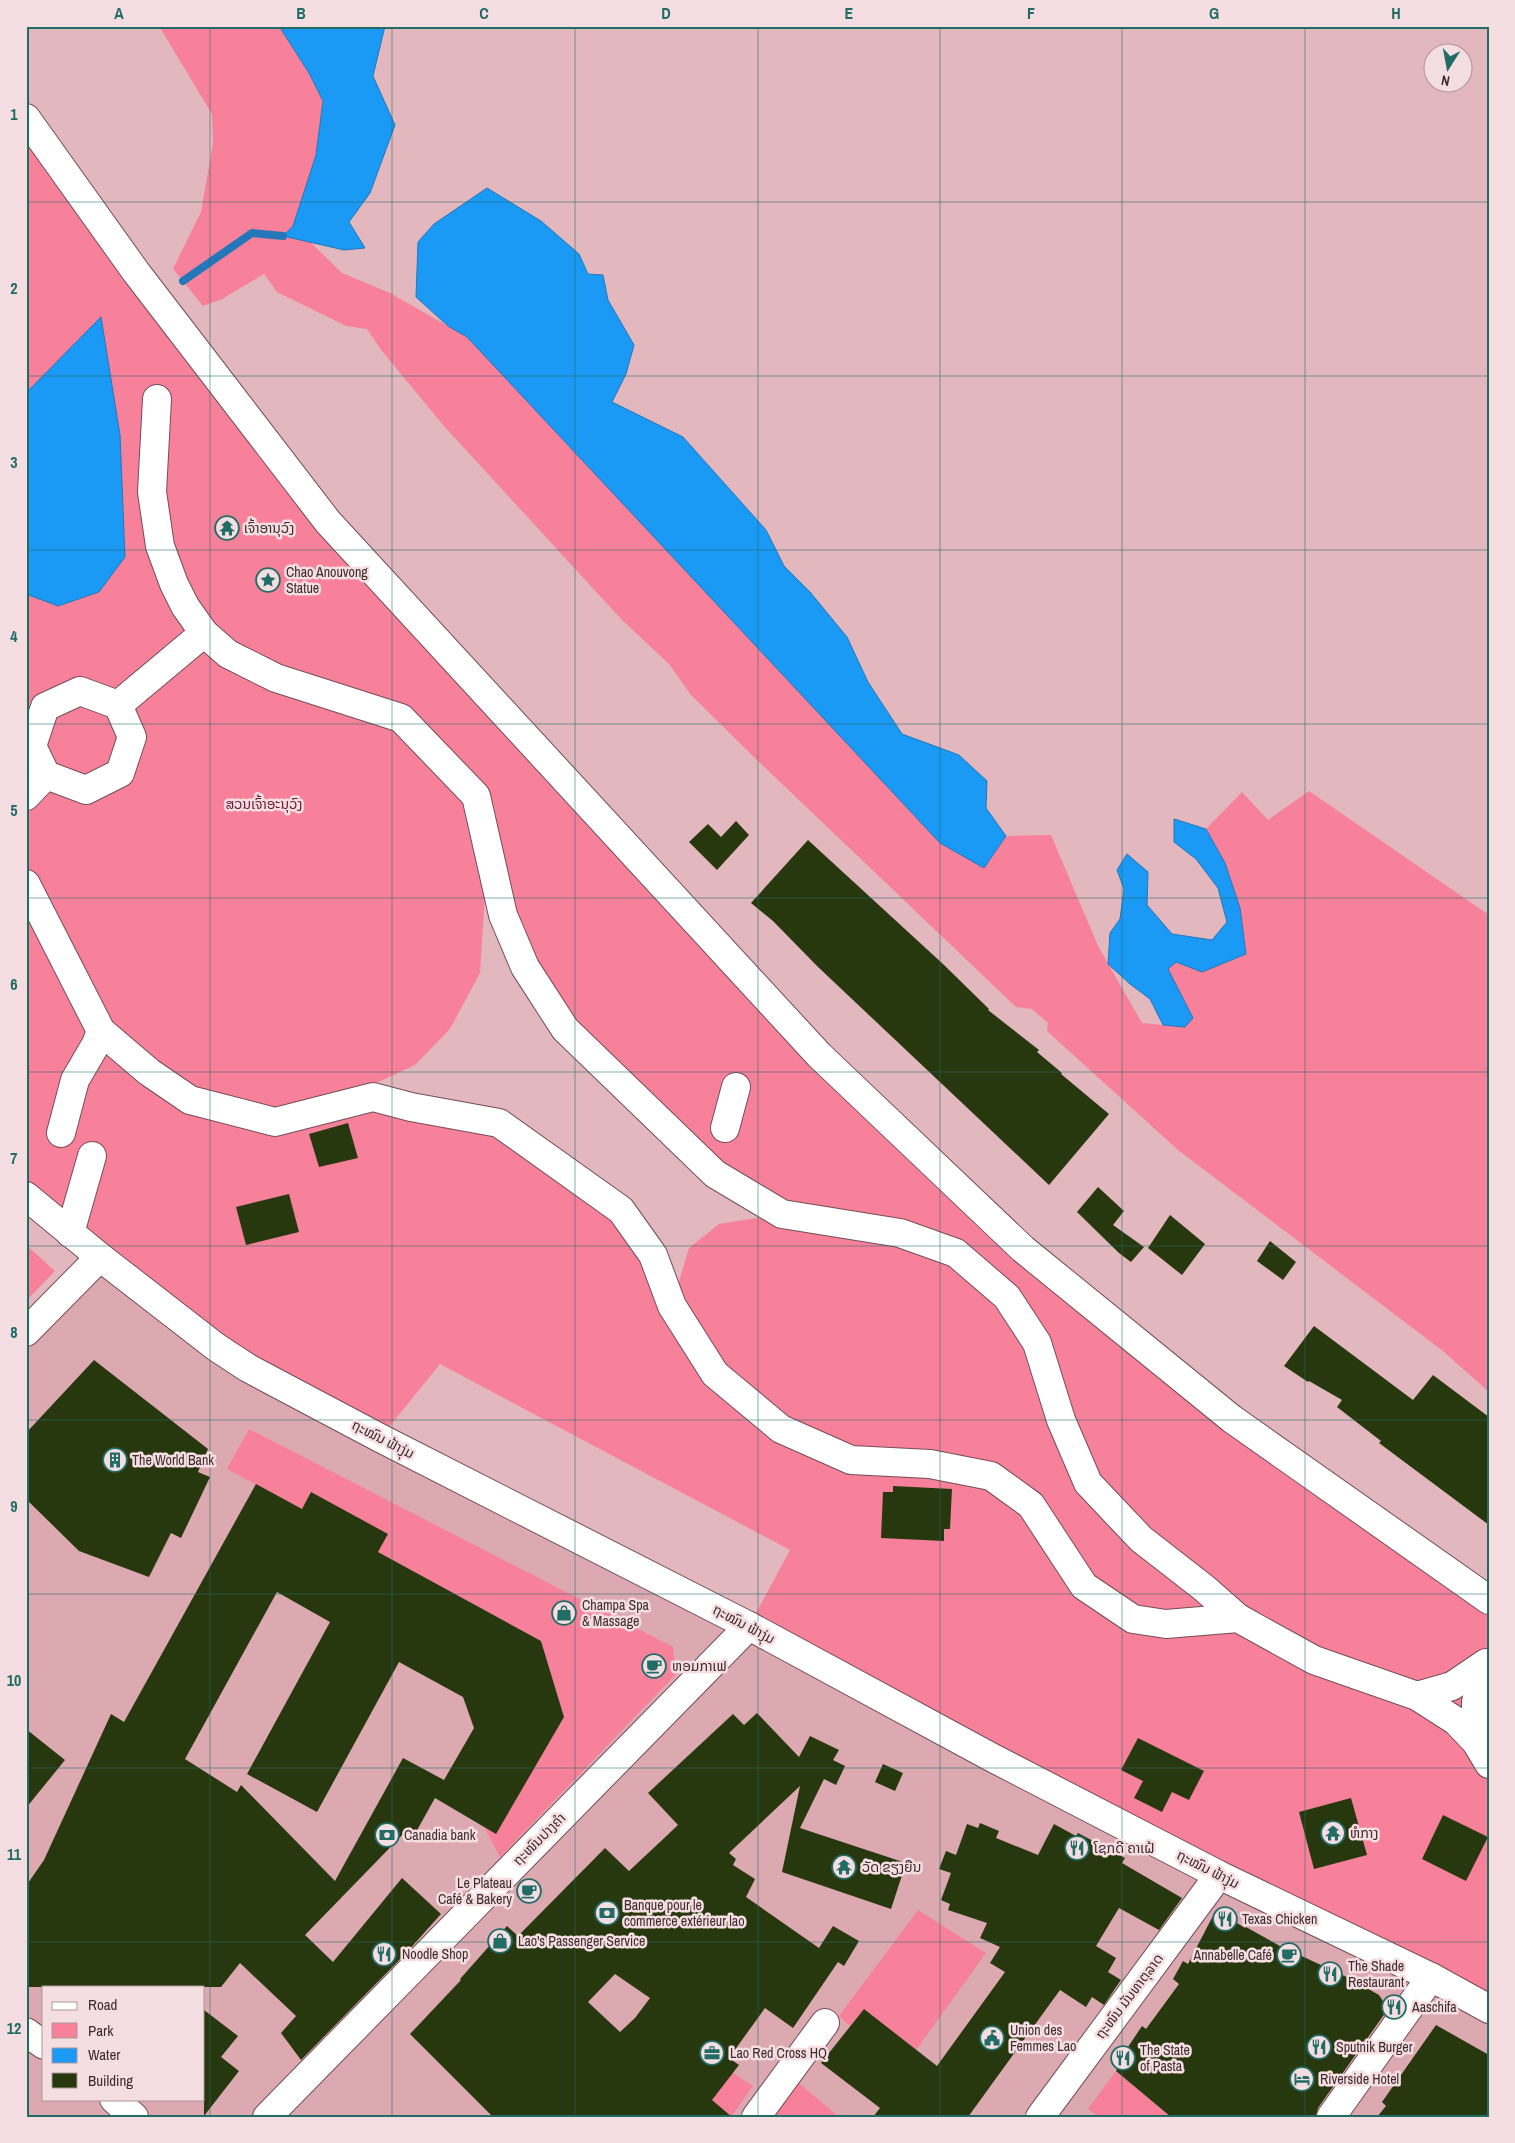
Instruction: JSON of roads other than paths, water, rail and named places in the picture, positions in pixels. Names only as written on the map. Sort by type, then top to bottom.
[{"type":"main road","points":[[26,118],[136,272],[328,522],[820,1055],[1023,1249],[1232,1419],[1489,1600]]},
{"type":"main road","points":[[157,400],[152,492],[160,546],[174,584],[185,606],[204,633],[228,654],[276,678],[401,718],[476,796],[503,915],[525,967],[565,1030],[715,1174],[782,1214],[900,1233],[956,1253],[1007,1296],[1037,1343],[1061,1420],[1088,1483],[1141,1539],[1204,1588],[1238,1618],[1314,1660],[1418,1696],[1456,1721],[1484,1753]]},
{"type":"main road","points":[[118,706],[204,633]]},
{"type":"main road","points":[[80,691],[118,706],[132,737],[120,773],[86,790],[46,775],[32,746],[45,707],[80,691]]},
{"type":"main road","points":[[26,796],[46,775]]},
{"type":"main road","points":[[26,884],[101,1031],[149,1072],[190,1100],[275,1122],[373,1097],[412,1107],[498,1123],[621,1210],[654,1255],[672,1306],[715,1374],[781,1429],[851,1460],[930,1464],[991,1476],[1031,1505],[1084,1586],[1134,1619],[1166,1624],[1238,1618]]},
{"type":"main road","points":[[60,1133],[75,1080],[96,1044],[101,1031]]},
{"type":"main road","points":[[725,1128],[736,1087]]},
{"type":"main road","points":[[70,1233],[92,1156]]},
{"type":"main road","name":"ຖະໝົນ ຟ້າງຸ່ມ","points":[[26,1196],[100,1257],[216,1347],[248,1368],[380,1438],[749,1626],[991,1757],[1219,1875],[1431,1977],[1489,2009]]},
{"type":"main road","points":[[26,1332],[100,1257]]},
{"type":"main road","name":"ຖະໜົນປາງຄໍາ","points":[[266,2117],[749,1626]]},
{"type":"main road","points":[[1418,1696],[1452,1686],[1486,1663],[1476,1702],[1484,1753]]},
{"type":"main road","name":"ຖະໜົນ ມັນທາຕຸລາດ","points":[[1040,2117],[1219,1875]]},
{"type":"main road","points":[[1331,2117],[1431,1977]]},
{"type":"main road","points":[[756,2117],[824,2023]]},
{"type":"main road","points":[[26,2032],[42,2044]]},
{"type":"main road","points":[[115,2100],[134,2117]]},
{"type":"water","points":[[279,26],[385,26],[373,76],[395,125],[370,193],[349,222],[365,248],[344,250],[283,236],[293,226],[316,155],[323,101],[309,73]]},
{"type":"water","points":[[487,188],[541,221],[579,254],[588,274],[603,275],[608,300],[634,345],[626,374],[612,402],[683,437],[766,530],[784,566],[810,592],[847,637],[868,682],[902,734],[959,755],[987,781],[986,808],[1006,836],[984,868],[940,843],[467,337],[448,326],[416,297],[418,242],[434,224]]},
{"type":"water","points":[[101,317],[120,435],[125,557],[99,592],[58,606],[26,594],[26,393]]},
{"type":"water","points":[[1174,819],[1206,829],[1225,863],[1240,908],[1246,954],[1202,972],[1176,962],[1168,969],[1193,1018],[1185,1027],[1163,1025],[1150,999],[1108,964],[1110,933],[1120,919],[1124,889],[1117,870],[1127,854],[1148,872],[1147,905],[1172,934],[1212,940],[1227,922],[1218,888],[1196,859],[1174,842]]},
{"type":"waterway","points":[[183,281],[252,233],[283,236]]},
{"type":"place","name":"ເຈົ້າອານຸວົງ","points":[[227,528]]},
{"type":"place","name":"Chao Anouvong Statue","points":[[268,580]]},
{"type":"place","name":"The World Bank","points":[[115,1460]]},
{"type":"place","name":"Champa Spa & Massage","points":[[564,1613]]},
{"type":"place","name":"ຫອມກາເຟ","points":[[654,1666]]},
{"type":"place","name":"ຫໍກາງ","points":[[1333,1833]]},
{"type":"place","name":"Canadia bank","points":[[387,1835]]},
{"type":"place","name":"ໂຊກດີ ຄາເຝ້","points":[[1077,1848]]},
{"type":"place","name":"ວັດ ຂຽງຍືນ","points":[[844,1867]]},
{"type":"place","name":"Le Plateau Café & Bakery","points":[[529,1891]]},
{"type":"place","name":"Banque pour le commerce extérieur lao","points":[[607,1913]]},
{"type":"place","name":"Texas Chicken","points":[[1225,1919]]},
{"type":"place","name":"Lao's Passenger Service","points":[[500,1941]]},
{"type":"place","name":"Noodle Shop","points":[[384,1954]]},
{"type":"place","name":"Annabelle Café","points":[[1289,1955]]},
{"type":"place","name":"The Shade Restaurant","points":[[1330,1974]]},
{"type":"place","name":"Aaschifa","points":[[1394,2007]]},
{"type":"place","name":"Union des Femmes Lao","points":[[992,2038]]},
{"type":"place","name":"Sputnik Burger","points":[[1319,2047]]},
{"type":"place","name":"Lao Red Cross HQ","points":[[712,2053]]},
{"type":"place","name":"The State of Pasta","points":[[1123,2058]]},
{"type":"place","name":"Riverside Hotel","points":[[1302,2079]]},
{"type":"park label","name":"ສວນເຈົ້າອະນຸວົງ","points":[[264,804]]}]
